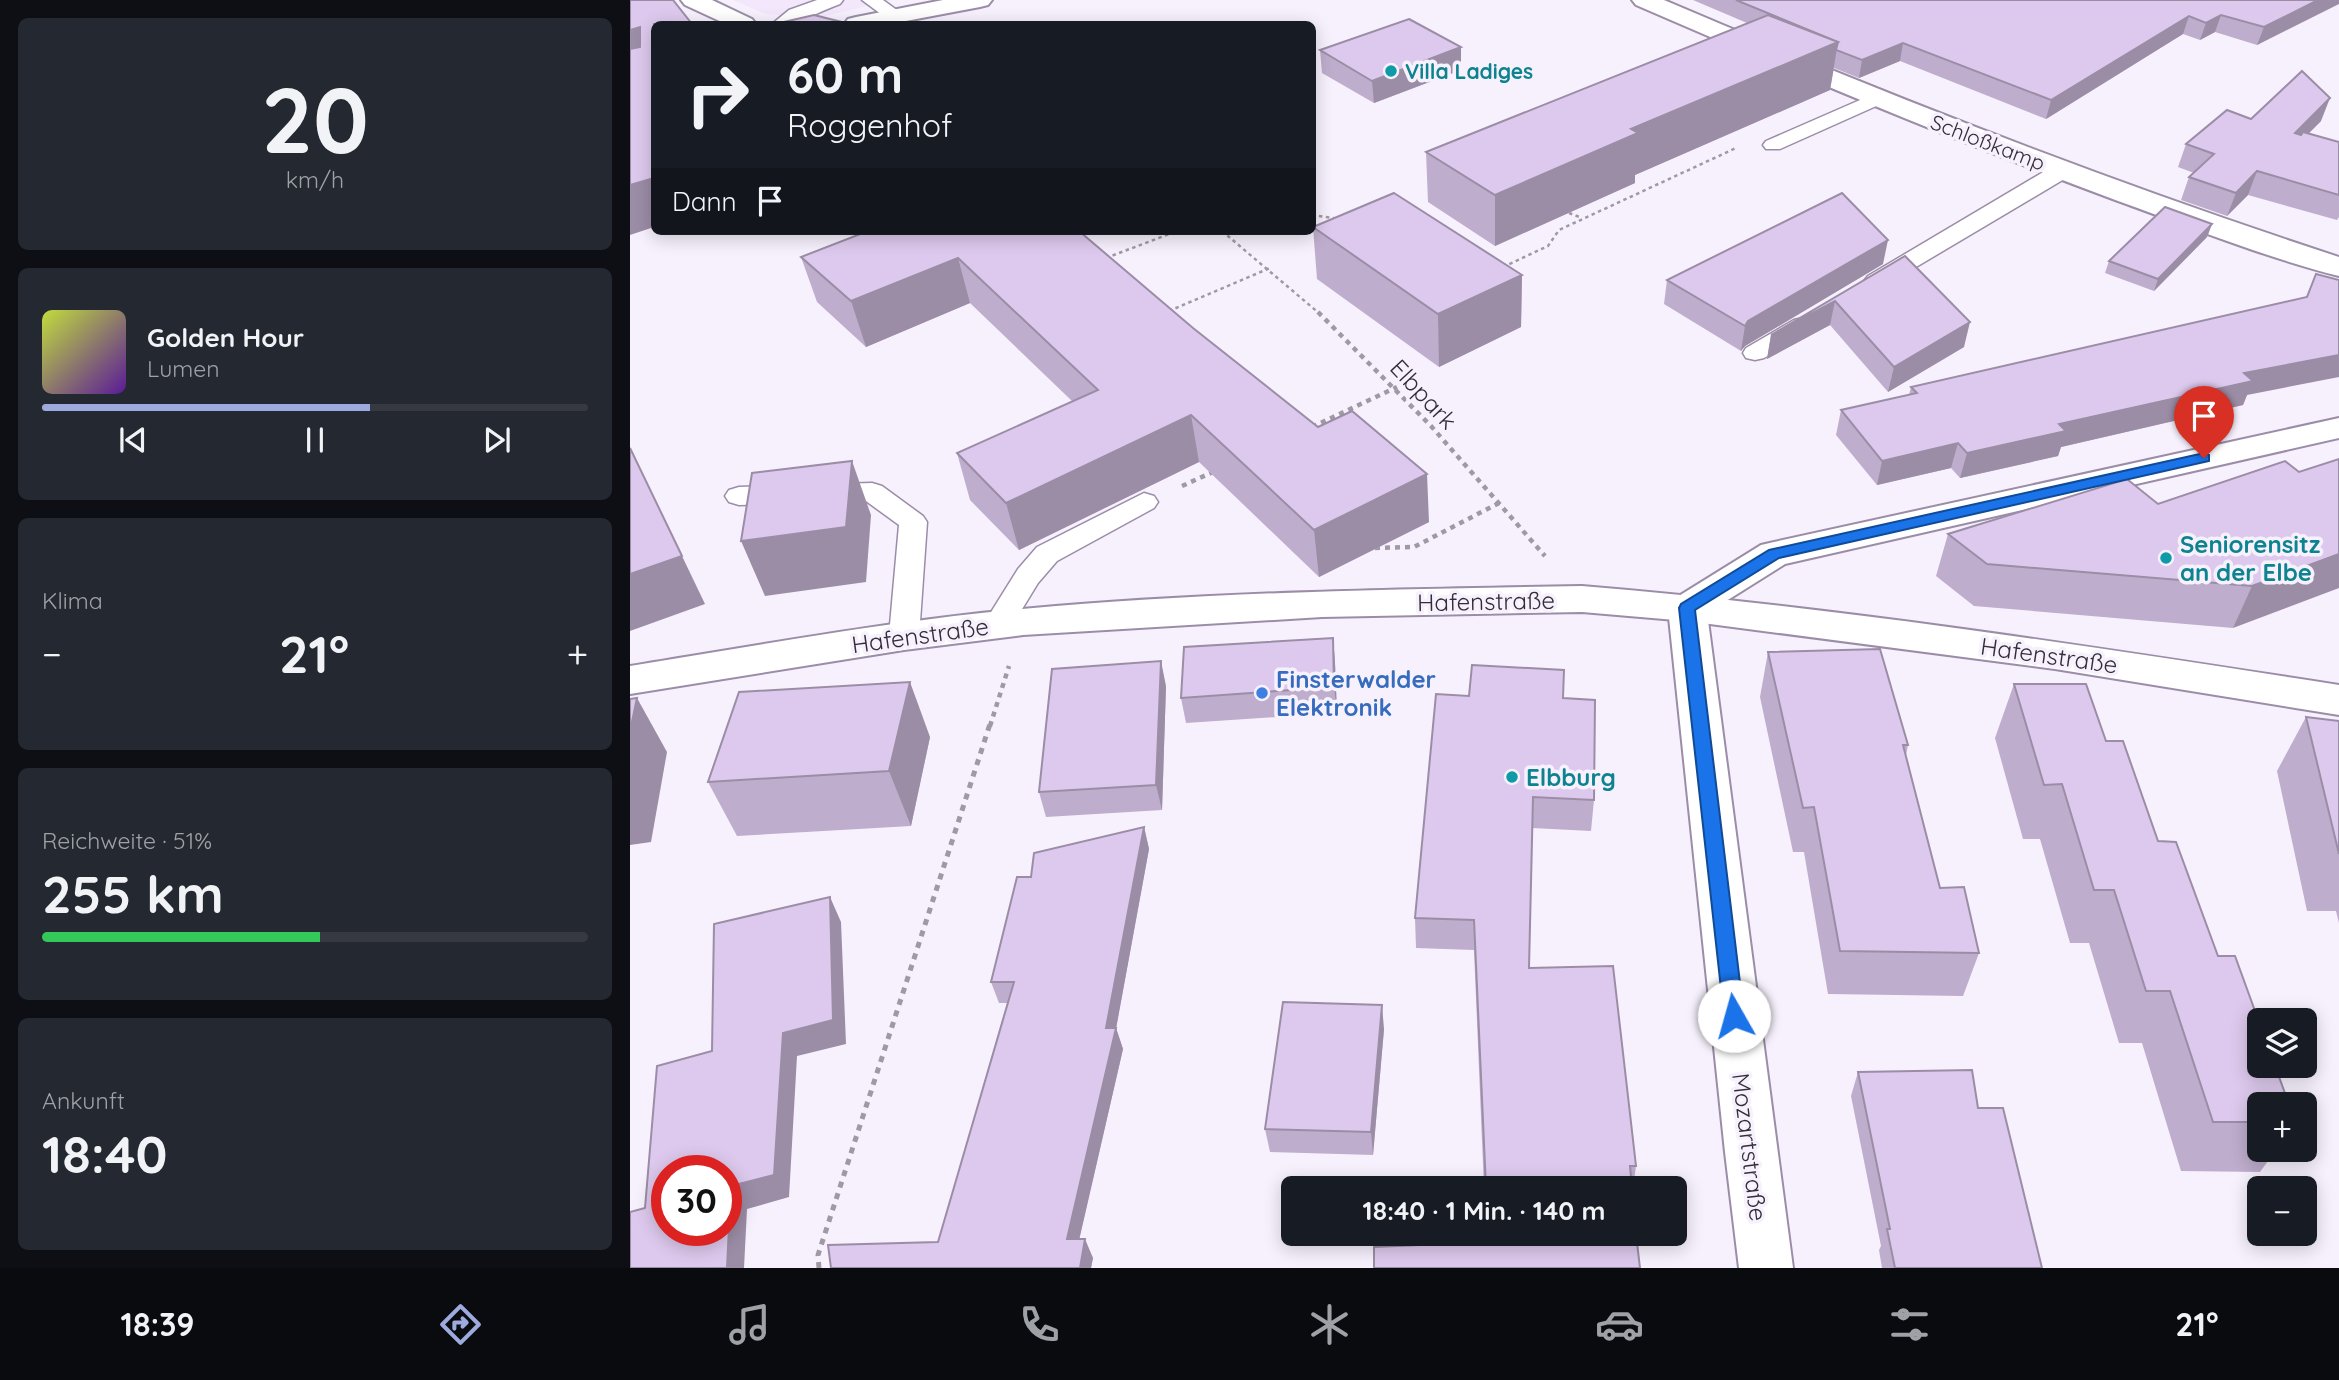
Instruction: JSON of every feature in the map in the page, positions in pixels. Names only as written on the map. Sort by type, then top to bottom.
[{"type":"street","points":[[693,0],[738,21]]},
{"type":"street","points":[[871,21],[980,0]]},
{"type":"street","name":"Schloßkamp","points":[[1644,0],[1876,99],[2225,230],[2339,267]]},
{"type":"street","points":[[1687,608],[1774,554],[2339,428]]},
{"type":"street","name":"Hafenstraße","points":[[630,680],[904,636],[1010,623],[1322,604],[1582,600],[1687,608],[2054,655],[2339,700]]},
{"type":"street","name":"Mozartstraße","points":[[1687,608],[1749,1152],[1766,1268]]},
{"type":"lane","points":[[785,21],[795,14],[834,0]]},
{"type":"lane","points":[[871,0],[896,16]]},
{"type":"lane","points":[[1773,145],[1876,99]]},
{"type":"lane","points":[[1862,290],[2063,170]]},
{"type":"lane","points":[[1755,353],[1826,311]]},
{"type":"lane","points":[[739,496],[872,492],[913,522],[904,636]]},
{"type":"lane","points":[[1010,623],[1028,576],[1047,554],[1144,502]]},
{"type":"path","points":[[1499,269],[1548,246],[1559,230],[1744,144]]},
{"type":"path","points":[[1569,213],[1583,219]]},
{"type":"path","points":[[1316,216],[1339,219]]},
{"type":"path","points":[[1103,259],[1166,235]]},
{"type":"path","name":"Elbpark","points":[[1227,235],[1271,268],[1397,387],[1582,600]]},
{"type":"path","points":[[1165,313],[1271,268]]},
{"type":"path","points":[[1311,427],[1397,387]]},
{"type":"path","points":[[1176,489],[1225,466]]},
{"type":"path","points":[[1375,548],[1414,547],[1499,503]]},
{"type":"path","points":[[819,1268],[818,1255],[1010,623]]},
{"type":"shaded area","points":[[733,0],[892,0],[817,18],[765,14]]},
{"type":"building","points":[[630,0],[673,0],[690,21],[651,21],[651,179],[630,185],[630,49],[640,47],[640,27],[630,30]]},
{"type":"building","points":[[1736,0],[2318,0],[2264,27],[2221,15],[2206,23],[2189,16],[2051,100],[1903,43],[1862,60],[1836,50],[1838,42]]},
{"type":"building","points":[[814,15],[838,21],[788,21]]},
{"type":"building","points":[[1768,15],[1838,42],[1631,129],[1638,133],[1495,195],[1426,152]]},
{"type":"building","points":[[1409,19],[1461,47],[1372,81],[1320,50]]},
{"type":"building","points":[[2302,71],[2330,98],[2295,133],[2301,135],[2303,132],[2339,142],[2339,195],[2257,171],[2236,193],[2189,177],[2214,154],[2186,144],[2227,110],[2251,119]]},
{"type":"building","points":[[1394,193],[1522,275],[1438,314],[1316,229],[1316,226]]},
{"type":"building","points":[[1842,193],[1888,240],[1748,321],[1745,326],[1667,280]]},
{"type":"building","points":[[2165,207],[2212,224],[2158,279],[2109,261]]},
{"type":"building","points":[[858,235],[1084,235],[1193,328],[1318,427],[1352,411],[1427,474],[1314,530],[1191,415],[1006,503],[957,453],[1098,390],[958,258],[851,301],[801,257]]},
{"type":"building","points":[[1905,256],[1970,322],[1894,367],[1835,301],[1771,335]]},
{"type":"building","points":[[2316,274],[2339,280],[2339,355],[2244,373],[2253,381],[2059,424],[2066,431],[1967,453],[1958,443],[1882,461],[1841,410],[1917,393],[1911,387],[2307,297]]},
{"type":"building","points":[[630,448],[682,556],[630,574]]},
{"type":"building","points":[[2339,459],[2339,554],[2252,586],[1987,564],[1948,534],[2127,479],[2158,504],[2285,461],[2299,472]]},
{"type":"building","points":[[852,461],[846,527],[741,541],[752,473]]},
{"type":"building","points":[[1333,638],[1334,687],[1181,698],[1184,647]]},
{"type":"building","points":[[1880,649],[1908,745],[1903,745],[1940,888],[1964,887],[1979,953],[1840,951],[1814,807],[1803,808],[1768,652]]},
{"type":"building","points":[[1161,661],[1156,785],[1039,792],[1052,669]]},
{"type":"building","points":[[1472,665],[1564,670],[1563,698],[1595,700],[1594,800],[1533,797],[1529,968],[1613,966],[1636,1166],[1630,1166],[1631,1176],[1485,1176],[1474,920],[1415,918],[1436,694],[1469,696]]},
{"type":"building","points":[[910,682],[889,771],[708,782],[739,692]]},
{"type":"building","points":[[2014,684],[2086,684],[2106,741],[2123,741],[2158,841],[2176,842],[2218,956],[2235,956],[2254,1008],[2247,1008],[2247,1078],[2279,1078],[2285,1092],[2247,1092],[2247,1122],[2213,1122],[2170,991],[2146,991],[2114,890],[2094,890],[2062,784],[2044,785]]},
{"type":"building","points":[[637,698],[630,731],[630,699]]},
{"type":"building","points":[[2306,717],[2339,721],[2339,854]]},
{"type":"building","points":[[1144,827],[1106,1028],[1116,1028],[1067,1239],[1085,1239],[1080,1268],[831,1268],[828,1245],[938,1242],[1014,982],[991,982],[1017,877],[1031,877],[1034,853]]},
{"type":"building","points":[[830,897],[833,1020],[783,1033],[774,1175],[742,1183],[742,1155],[651,1155],[651,1246],[728,1246],[727,1268],[630,1268],[630,1212],[645,1208],[657,1066],[712,1051],[714,924]]},
{"type":"building","points":[[1283,1002],[1382,1005],[1371,1132],[1265,1129]]},
{"type":"building","points":[[1972,1070],[1978,1108],[2003,1108],[2042,1268],[1895,1268],[1887,1229],[1890,1229],[1858,1072]]},
{"type":"building","points":[[1637,1246],[1640,1268],[1374,1268],[1374,1247]]},
{"type":"place","name":"Villa Ladiges","points":[[1391,71]]},
{"type":"place","name":"Seniorensitz an der Elbe","points":[[2166,558]]},
{"type":"place","name":"Finsterwalder Elektronik","points":[[1262,693]]},
{"type":"place","name":"Elbburg","points":[[1512,777]]},
{"type":"route","points":[[1734,1016],[1687,608],[1774,554],[2204,458]]}]
